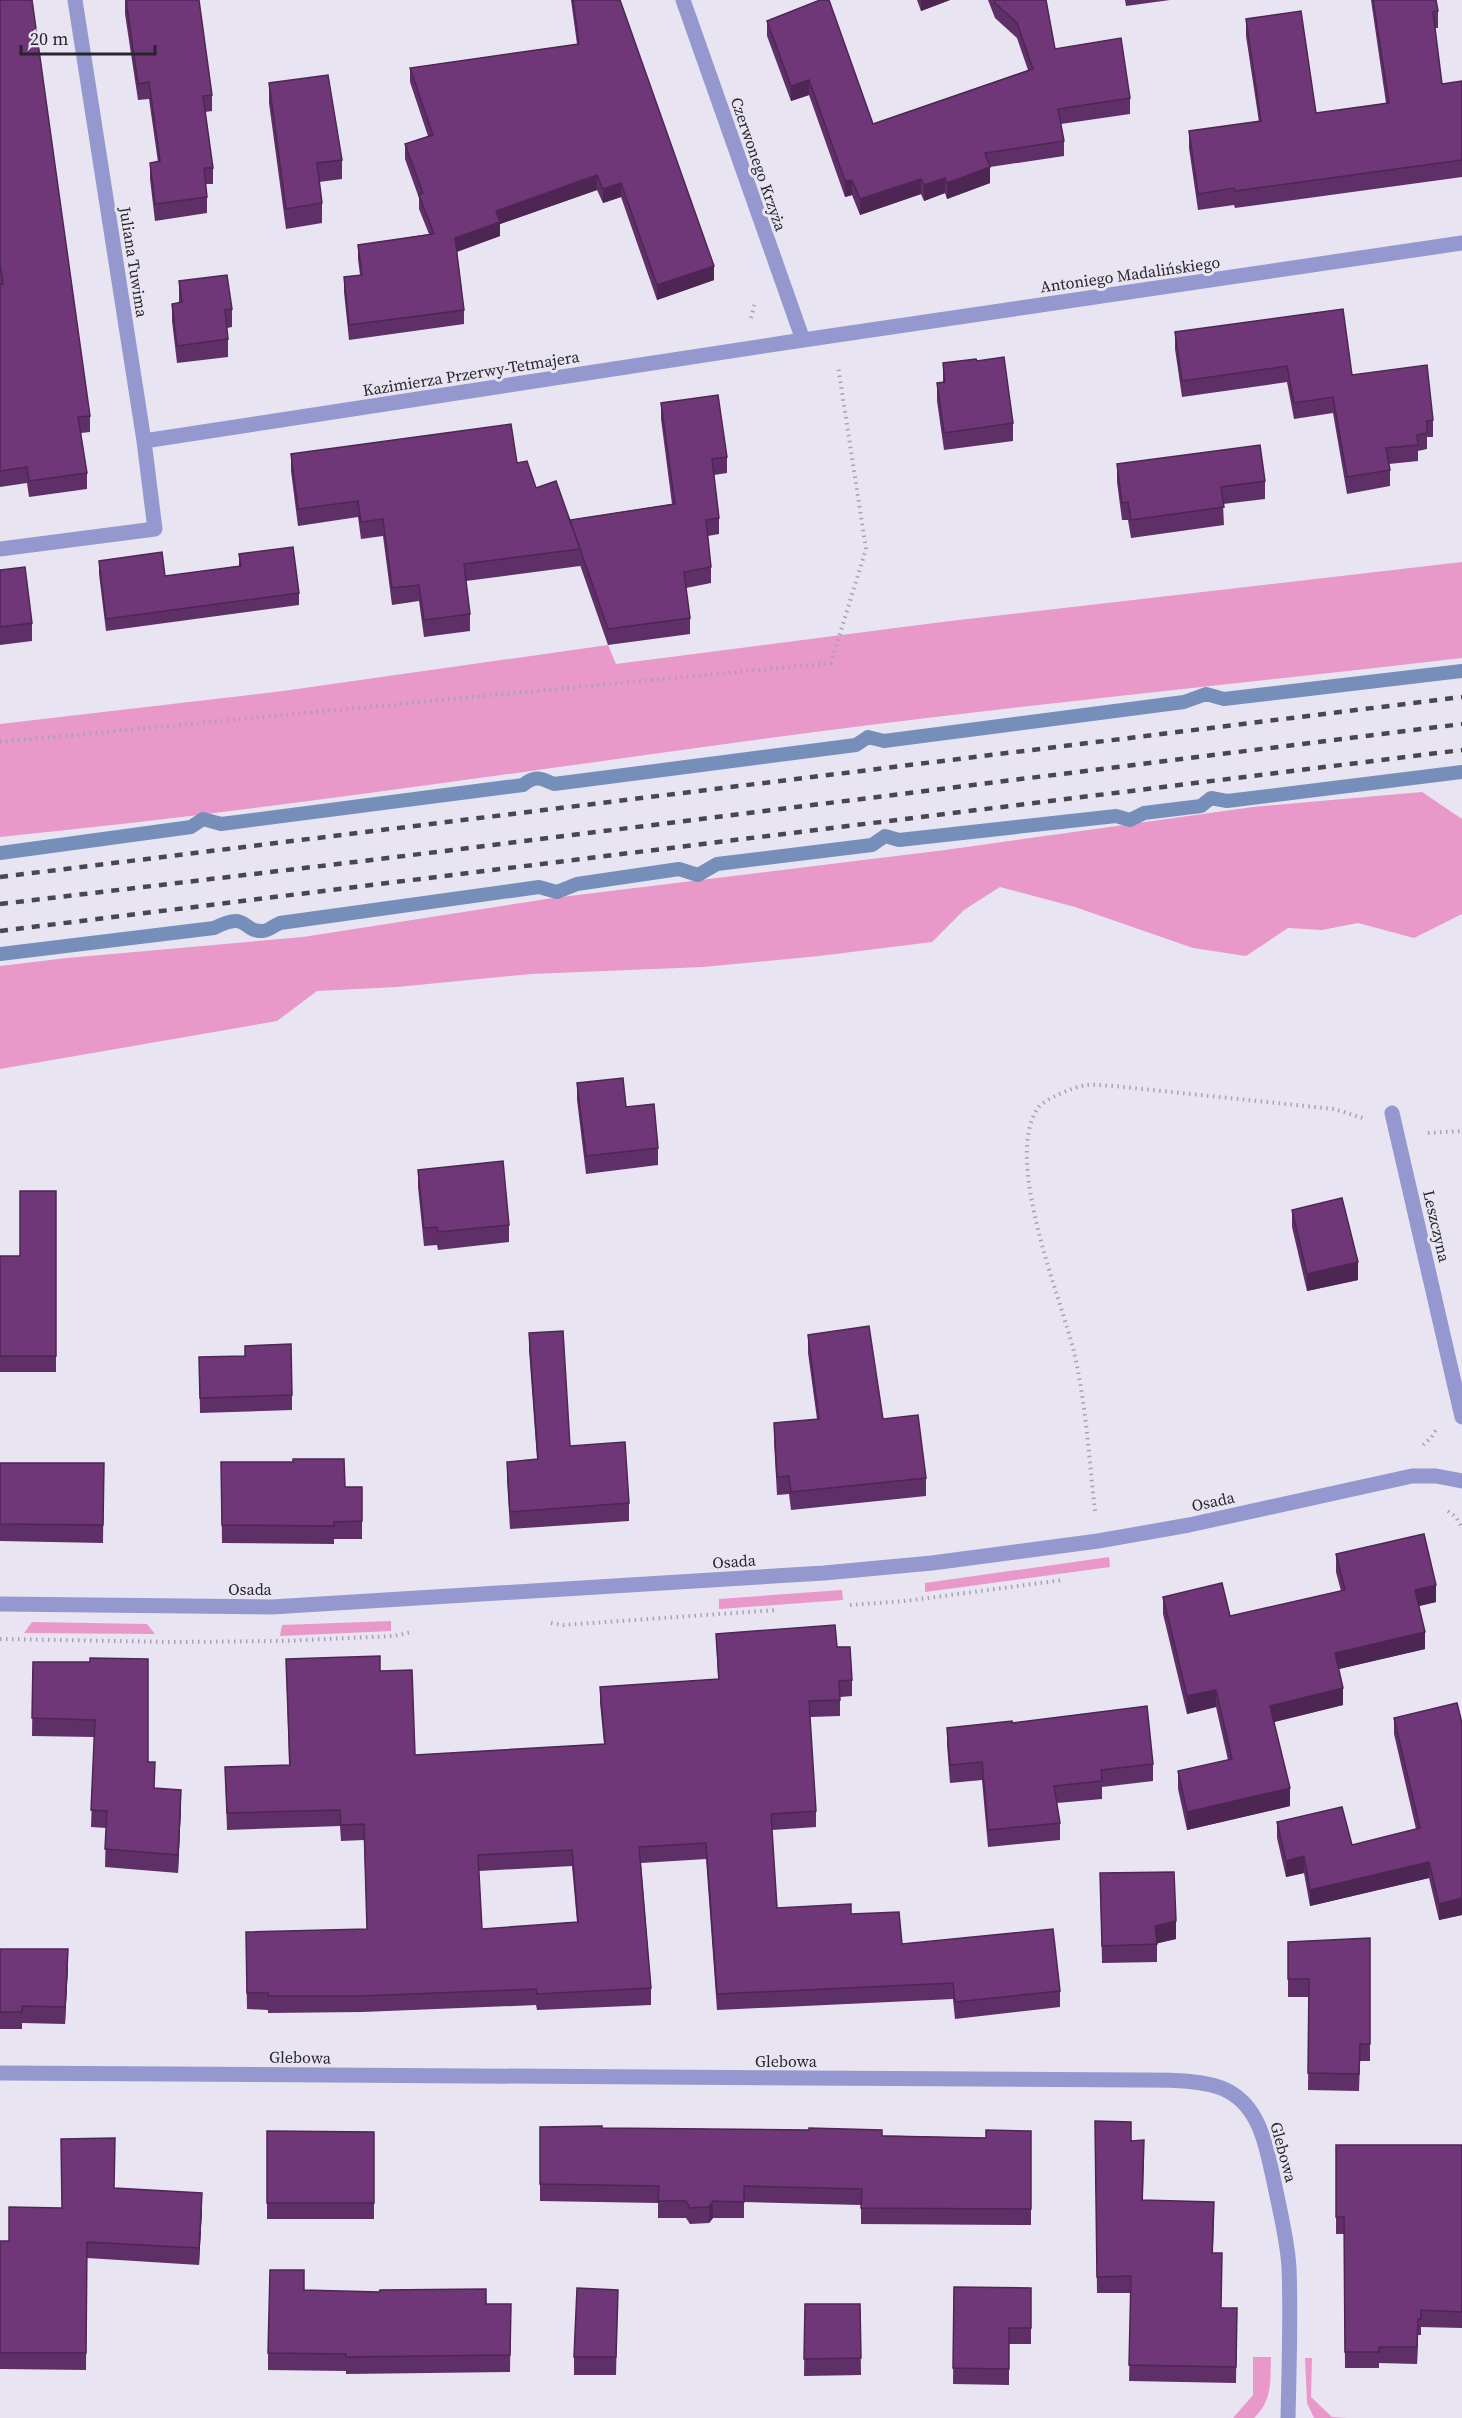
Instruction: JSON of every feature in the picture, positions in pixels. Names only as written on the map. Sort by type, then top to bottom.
[{"type":"street","name":"Juliana Tuwima","points":[[0,549],[155,529],[144,441],[75,0]]},
{"type":"street","name":"Czerwonego Krzyża","points":[[682,0],[803,340]]},
{"type":"street","name":"Antoniego Madalińskiego","points":[[803,340],[1462,243]]},
{"type":"street","name":"Kazimierza Przerwy-Tetmajera","points":[[144,441],[803,340]]},
{"type":"street","name":"Leszczyna","points":[[1392,1113],[1462,1417]]},
{"type":"street","name":"Osada","points":[[0,1604],[214,1607],[337,1605],[835,1572],[932,1563],[1098,1541],[1189,1525],[1412,1476],[1436,1476],[1462,1481]]},
{"type":"street","name":"Glebowa","points":[[0,2073],[1173,2080],[1206,2085],[1228,2091],[1244,2104],[1257,2120],[1265,2142],[1285,2232],[1289,2266],[1288,2418]]},
{"type":"path","points":[[0,742],[831,663],[866,549],[832,336]]},
{"type":"path","points":[[1098,1541],[1085,1420],[1074,1352],[1034,1209],[1027,1164],[1029,1132],[1038,1107],[1059,1094],[1085,1085],[1114,1086],[1334,1109],[1365,1119],[1397,1135]]},
{"type":"path","points":[[1413,1449],[1422,1446],[1431,1438],[1440,1422]]},
{"type":"shaded area","points":[[1462,562],[1462,658],[896,722],[306,801],[0,837],[0,724],[283,691],[608,645],[616,664],[942,622]]},
{"type":"shaded area","points":[[1422,792],[1462,819],[1462,914],[1414,938],[1358,923],[1322,930],[1288,928],[1246,956],[1193,948],[1075,907],[1000,887],[964,910],[932,942],[703,967],[531,974],[397,987],[317,991],[277,1021],[0,1069],[0,966],[303,937],[553,898],[945,850],[1253,807]]},
{"type":"shaded area","points":[[1109,1557],[1110,1567],[925,1592],[925,1583]]},
{"type":"shaded area","points":[[842,1590],[843,1600],[719,1609],[719,1599]]},
{"type":"shaded area","points":[[391,1621],[391,1631],[280,1636],[282,1625]]},
{"type":"shaded area","points":[[32,1622],[147,1624],[155,1634],[24,1633]]},
{"type":"shaded area","points":[[1253,2357],[1271,2357],[1270,2382],[1265,2404],[1254,2418],[1233,2418],[1253,2395]]},
{"type":"shaded area","points":[[1305,2358],[1312,2358],[1311,2397],[1332,2417],[1346,2418],[1314,2418],[1307,2403]]},
{"type":"building","points":[[0,0],[32,0],[90,416],[78,417],[87,473],[29,481],[27,467],[0,471],[0,284],[3,284],[0,263]]},
{"type":"building","points":[[126,0],[199,0],[212,95],[203,96],[213,168],[204,168],[207,197],[155,204],[150,163],[160,161],[149,82],[138,84]]},
{"type":"building","points":[[573,0],[620,0],[714,266],[657,285],[621,183],[603,189],[597,175],[496,211],[500,222],[455,238],[464,310],[349,325],[344,277],[362,275],[358,245],[434,234],[419,195],[423,193],[405,144],[433,135],[410,68],[579,44]]},
{"type":"building","points":[[820,0],[829,0],[873,124],[1033,69],[1017,23],[994,0],[1046,0],[1055,49],[1121,38],[1130,98],[1058,109],[1064,141],[985,153],[990,167],[947,183],[945,178],[924,185],[921,179],[860,199],[852,180],[845,181],[809,80],[791,86],[767,21]]},
{"type":"building","points":[[1373,0],[1436,0],[1438,11],[1433,12],[1442,84],[1462,81],[1462,160],[1198,194],[1189,131],[1261,121],[1246,19],[1301,11],[1316,113],[1389,103]]},
{"type":"building","points":[[328,75],[342,160],[317,163],[322,203],[286,209],[269,83]]},
{"type":"building","points":[[227,275],[232,309],[225,310],[228,339],[177,346],[172,304],[182,302],[179,281]]},
{"type":"building","points":[[1343,309],[1352,375],[1427,365],[1433,420],[1427,421],[1427,433],[1417,435],[1418,445],[1386,448],[1390,470],[1347,477],[1333,397],[1294,403],[1287,366],[1182,381],[1175,332]]},
{"type":"building","points":[[1004,357],[1013,423],[944,433],[937,383],[945,382],[943,363]]},
{"type":"building","points":[[718,395],[727,457],[712,459],[719,518],[706,520],[711,567],[684,572],[690,618],[608,629],[570,520],[675,504],[661,403]]},
{"type":"building","points":[[511,424],[517,463],[527,461],[536,488],[556,481],[580,549],[464,564],[470,614],[424,620],[419,585],[392,588],[383,519],[361,522],[358,501],[298,509],[291,454]]},
{"type":"building","points":[[1260,445],[1265,481],[1221,487],[1224,507],[1131,520],[1128,502],[1122,503],[1117,464]]},
{"type":"building","points":[[293,547],[299,593],[106,619],[99,561],[162,552],[165,576],[241,566],[239,554]]},
{"type":"building","points":[[25,567],[32,623],[0,627],[0,570]]},
{"type":"building","points":[[623,1078],[626,1107],[654,1104],[658,1148],[586,1156],[577,1083]]},
{"type":"building","points":[[503,1161],[509,1225],[438,1232],[437,1227],[424,1228],[418,1170]]},
{"type":"building","points":[[20,1191],[56,1191],[56,1356],[0,1356],[0,1256],[20,1256]]},
{"type":"building","points":[[1342,1198],[1358,1262],[1307,1274],[1292,1210]]},
{"type":"building","points":[[869,1326],[883,1419],[918,1415],[926,1478],[791,1492],[789,1476],[777,1477],[774,1423],[819,1419],[808,1335]]},
{"type":"building","points":[[563,1331],[570,1446],[625,1442],[629,1503],[510,1512],[507,1462],[538,1459],[529,1333]]},
{"type":"building","points":[[291,1344],[292,1395],[200,1398],[199,1357],[245,1356],[245,1346]]},
{"type":"building","points":[[293,1459],[344,1459],[345,1487],[362,1487],[362,1521],[334,1522],[334,1526],[222,1525],[221,1462],[293,1462]]},
{"type":"building","points":[[0,1463],[104,1463],[103,1525],[0,1524]]},
{"type":"building","points":[[1424,1534],[1436,1585],[1415,1590],[1425,1632],[1335,1653],[1343,1688],[1270,1706],[1290,1788],[1187,1812],[1178,1771],[1232,1759],[1216,1690],[1187,1696],[1163,1597],[1222,1583],[1230,1616],[1345,1590],[1336,1554]]},
{"type":"building","points":[[835,1625],[837,1647],[850,1647],[852,1680],[839,1681],[840,1700],[809,1701],[816,1811],[771,1814],[777,1908],[851,1904],[851,1914],[899,1912],[902,1944],[1053,1929],[1060,1991],[955,2002],[953,1983],[717,1994],[706,1843],[639,1847],[651,1988],[537,1994],[536,1989],[362,1996],[268,1996],[268,1993],[247,1993],[246,1932],[367,1929],[364,1824],[341,1825],[340,1810],[227,1813],[225,1767],[290,1765],[286,1659],[380,1656],[380,1671],[412,1670],[415,1755],[605,1744],[600,1687],[719,1679],[716,1634]],"holes":[[[572,1850],[578,1922],[482,1929],[478,1855]]]},
{"type":"building","points":[[90,1658],[148,1659],[148,1762],[155,1762],[154,1788],[181,1790],[178,1855],[105,1849],[107,1811],[91,1810],[95,1720],[32,1718],[33,1662],[90,1662]]},
{"type":"building","points":[[1457,1703],[1462,1723],[1462,1898],[1439,1904],[1429,1862],[1310,1890],[1304,1856],[1286,1861],[1277,1822],[1342,1807],[1352,1845],[1420,1828],[1394,1718]]},
{"type":"building","points":[[1147,1706],[1153,1764],[1101,1770],[1102,1781],[1054,1786],[1060,1823],[988,1830],[982,1762],[950,1765],[947,1728],[1012,1721],[1012,1723]]},
{"type":"building","points":[[1174,1872],[1176,1921],[1155,1926],[1157,1944],[1102,1946],[1100,1873]]},
{"type":"building","points":[[1370,1938],[1370,2044],[1360,2044],[1359,2074],[1308,2073],[1309,1979],[1288,1979],[1288,1942]]},
{"type":"building","points":[[0,1949],[68,1949],[65,2007],[22,2006],[22,2012],[0,2012]]},
{"type":"building","points":[[1095,2121],[1131,2122],[1131,2141],[1144,2140],[1142,2200],[1214,2202],[1212,2253],[1222,2253],[1221,2308],[1237,2308],[1236,2367],[1129,2365],[1131,2276],[1097,2277]]},
{"type":"building","points":[[602,2126],[602,2128],[882,2130],[882,2136],[986,2138],[986,2130],[1031,2131],[1031,2209],[861,2208],[862,2189],[744,2186],[744,2202],[713,2201],[709,2207],[690,2208],[686,2201],[658,2201],[659,2186],[540,2184],[540,2127]]},
{"type":"building","points":[[267,2131],[374,2132],[374,2203],[267,2203]]},
{"type":"building","points":[[115,2138],[114,2188],[202,2193],[199,2248],[87,2242],[86,2353],[0,2353],[0,2241],[9,2241],[9,2207],[62,2208],[61,2139]]},
{"type":"building","points":[[1336,2145],[1462,2145],[1462,2312],[1421,2310],[1421,2319],[1418,2319],[1417,2347],[1379,2347],[1379,2352],[1345,2352],[1344,2217],[1336,2217]]},
{"type":"building","points":[[270,2270],[304,2270],[304,2290],[379,2292],[380,2290],[486,2289],[486,2304],[511,2304],[510,2355],[346,2357],[346,2354],[268,2353]]},
{"type":"building","points":[[954,2287],[1031,2288],[1031,2328],[1009,2328],[1009,2369],[953,2368]]},
{"type":"building","points":[[577,2288],[618,2290],[616,2357],[574,2357]]},
{"type":"building","points":[[805,2304],[860,2304],[861,2358],[804,2359]]},
{"type":"waterway","points":[[0,853],[191,827],[203,819],[221,824],[523,785],[535,779],[554,784],[856,745],[868,737],[884,741],[1184,702],[1206,694],[1224,699],[1462,671]]},
{"type":"waterway","points":[[0,954],[214,928],[233,921],[239,921],[251,928],[263,931],[280,923],[539,887],[557,892],[577,884],[679,869],[698,875],[717,864],[872,845],[885,836],[899,840],[1116,816],[1130,820],[1144,813],[1201,806],[1211,798],[1227,801],[1462,772]]},
{"type":"railway","points":[[0,877],[1462,697]]},
{"type":"railway","points":[[0,904],[1462,724]]},
{"type":"railway","points":[[0,931],[1462,750]]}]
